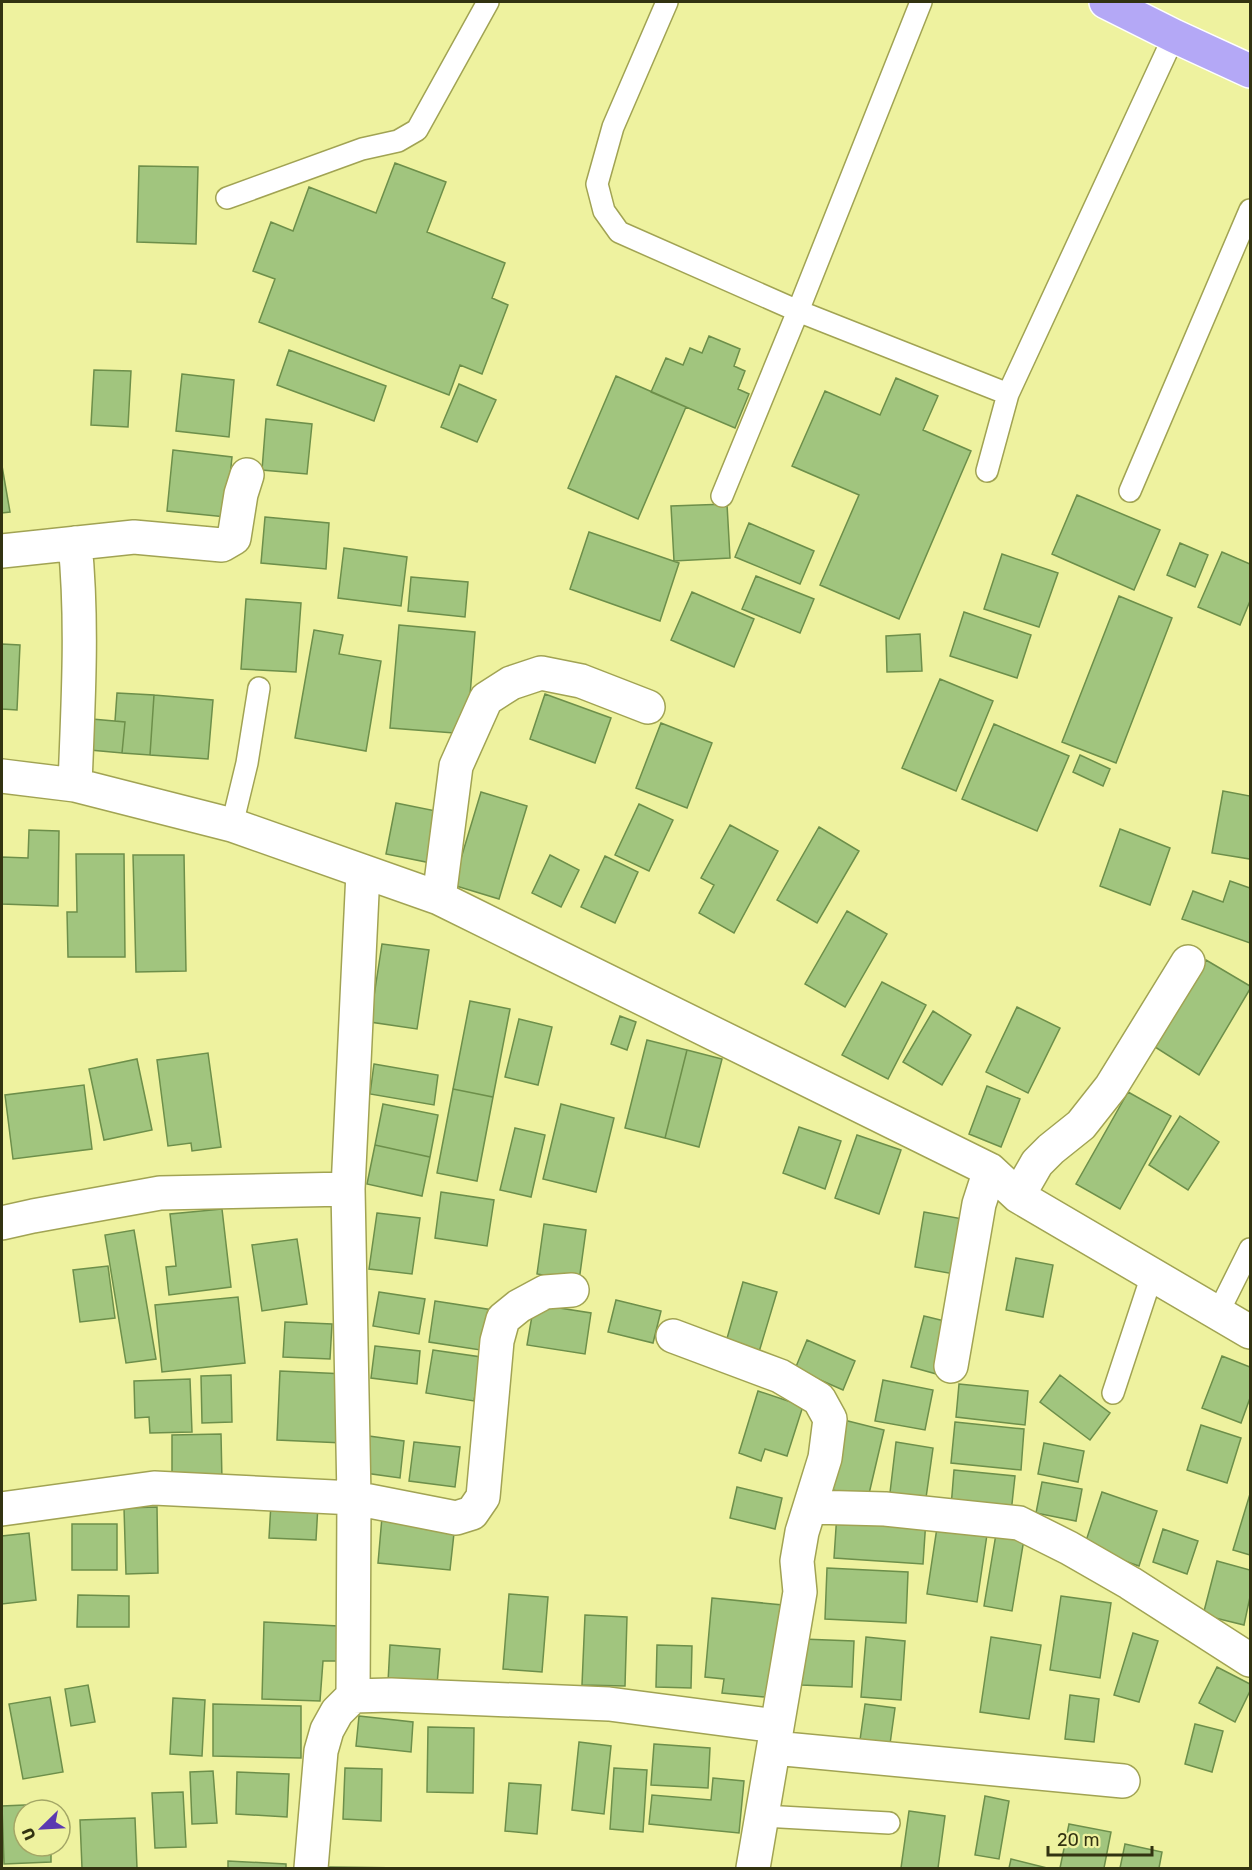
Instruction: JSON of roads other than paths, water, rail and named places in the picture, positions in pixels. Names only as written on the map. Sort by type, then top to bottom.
[{"type":"highway","points":[[1106,2],[1251,71]]},
{"type":"street","points":[[2,551],[134,537],[222,545],[234,538],[241,494],[247,475]]},
{"type":"street","points":[[75,543],[79,586],[75,785]]},
{"type":"street","points":[[439,898],[456,766],[486,699],[511,683],[541,673],[581,681],[648,707]]},
{"type":"street","points":[[2,776],[75,785],[232,825],[439,898],[990,1170],[1018,1196],[1251,1332]]},
{"type":"street","points":[[311,1869],[321,1751],[327,1730],[338,1712],[353,1696],[354,1498],[348,1189],[363,872]]},
{"type":"street","points":[[1018,1196],[1037,1163],[1081,1125],[1111,1087],[1188,962]]},
{"type":"street","points":[[951,1366],[979,1204],[990,1170]]},
{"type":"street","points":[[2,1223],[160,1193],[348,1189]]},
{"type":"street","points":[[2,1509],[154,1488],[354,1498],[456,1518],[472,1513],[483,1497],[497,1341],[503,1319],[519,1306],[545,1292],[572,1290]]},
{"type":"street","points":[[674,1336],[780,1376],[819,1399],[830,1419],[825,1458],[812,1507],[802,1532],[797,1561],[800,1592],[753,1869]]},
{"type":"street","points":[[812,1507],[885,1509],[1019,1523],[1130,1583],[1251,1660]]},
{"type":"street","points":[[353,1696],[391,1695],[609,1704],[776,1737],[1123,1780]]},
{"type":"lane","points":[[227,198],[362,149],[398,141],[417,130],[488,2]]},
{"type":"lane","points":[[667,2],[613,128],[597,184],[604,211],[619,232],[798,311],[1008,394]]},
{"type":"lane","points":[[722,496],[921,2]]},
{"type":"lane","points":[[987,471],[1008,394],[1174,36]]},
{"type":"lane","points":[[1130,491],[1251,210]]},
{"type":"lane","points":[[232,825],[247,763],[259,688]]},
{"type":"lane","points":[[1218,1313],[1251,1249]]},
{"type":"lane","points":[[1113,1393],[1152,1275]]},
{"type":"lane","points":[[763,1816],[889,1823]]}]
